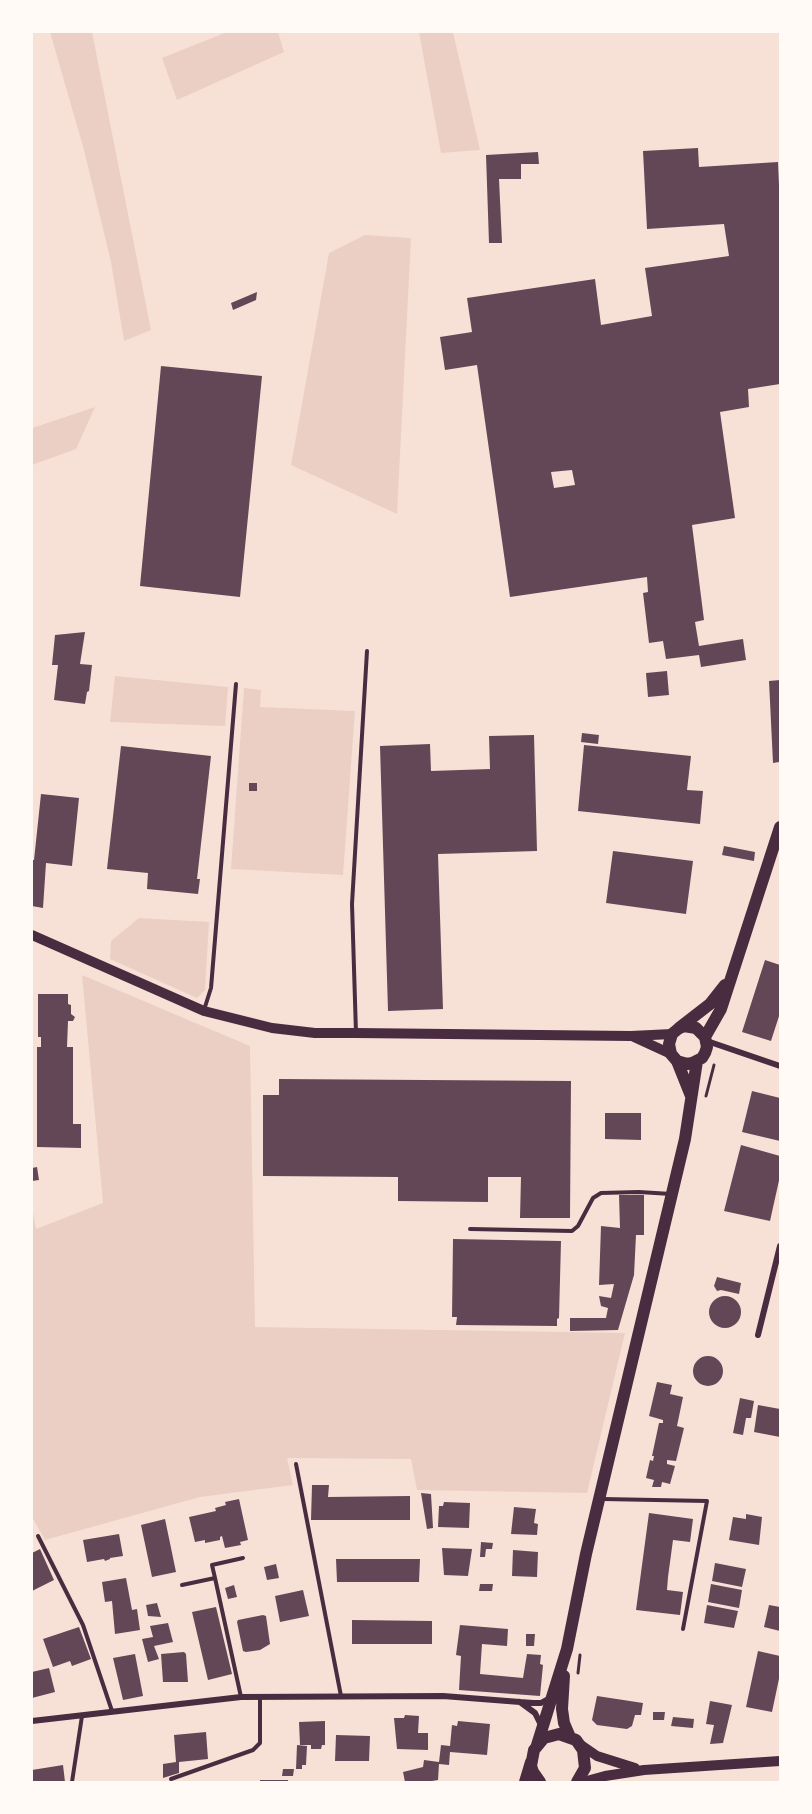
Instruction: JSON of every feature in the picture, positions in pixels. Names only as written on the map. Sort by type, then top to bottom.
[{"type":"main road","points":[[631,1036],[687,1064],[697,1061],[705,1053],[706,1039],[720,1010],[780,827]]},
{"type":"main road","points":[[32,935],[204,1011],[272,1028],[315,1033],[631,1036],[675,1031],[684,1026],[696,1028],[706,1039]]},
{"type":"main road","points":[[692,1100],[669,1044],[675,1031],[710,1004],[731,977]]},
{"type":"main road","points":[[525,1782],[567,1649],[599,1499],[686,1139],[697,1061]]},
{"type":"main road","points":[[567,1649],[562,1709],[564,1723],[570,1737]]},
{"type":"main road","points":[[537,1745],[544,1738],[553,1735],[570,1737],[608,1760],[644,1770]]},
{"type":"main road","points":[[577,1782],[583,1776],[586,1763],[581,1745]]},
{"type":"main road","points":[[531,1761],[533,1772],[540,1782]]},
{"type":"main road","points":[[583,1782],[644,1770],[780,1761]]},
{"type":"street","points":[[706,1039],[780,1066]]},
{"type":"street","points":[[758,1335],[780,1246]]},
{"type":"street","points":[[32,1721],[241,1697],[443,1696],[541,1703],[553,1696]]},
{"type":"street","points":[[520,1702],[535,1713],[542,1728]]},
{"type":"lane","points":[[356,1033],[352,904],[367,651]]},
{"type":"lane","points":[[204,1011],[211,988],[236,684]]},
{"type":"lane","points":[[470,1229],[572,1231],[578,1226],[593,1198],[601,1193],[672,1194]]},
{"type":"lane","points":[[296,1464],[340,1696]]},
{"type":"lane","points":[[599,1499],[707,1501],[683,1629]]},
{"type":"lane","points":[[38,1536],[83,1625],[112,1712]]},
{"type":"lane","points":[[241,1697],[212,1565],[243,1558]]},
{"type":"lane","points":[[182,1585],[215,1578]]},
{"type":"lane","points":[[171,1779],[253,1750],[260,1743],[260,1697]]},
{"type":"lane","points":[[72,1782],[82,1715]]},
{"type":"shaded area","points":[[50,32],[92,32],[151,330],[124,341],[111,262],[84,150]]},
{"type":"shaded area","points":[[227,32],[278,32],[284,52],[177,100],[162,58]]},
{"type":"shaded area","points":[[419,32],[453,32],[480,150],[441,153]]},
{"type":"shaded area","points":[[365,235],[411,238],[397,514],[291,465],[329,253]]},
{"type":"shaded area","points":[[95,407],[76,449],[32,465],[32,428]]},
{"type":"shaded area","points":[[115,676],[228,687],[225,726],[110,722]]},
{"type":"shaded area","points":[[244,688],[261,690],[260,707],[355,711],[343,875],[231,869]]},
{"type":"shaded area","points":[[139,918],[209,922],[205,990],[197,998],[110,959],[111,941]]},
{"type":"shaded area","points":[[82,975],[250,1046],[255,1327],[625,1333],[587,1493],[417,1490],[411,1459],[287,1458],[293,1485],[200,1497],[45,1540],[32,1517],[32,1207],[36,1229],[103,1203]]},
{"type":"building","points":[[698,148],[699,167],[778,162],[780,384],[748,389],[749,407],[720,412],[735,518],[692,525],[704,620],[695,622],[699,646],[743,639],[746,660],[701,667],[699,655],[666,659],[663,641],[649,643],[643,593],[648,592],[647,577],[510,597],[477,365],[445,370],[440,337],[472,332],[467,298],[595,279],[601,325],[652,316],[645,268],[729,256],[724,224],[647,229],[643,151]],"holes":[[[572,470],[575,485],[554,488],[551,472]]]},
{"type":"building","points":[[538,152],[539,164],[521,164],[521,179],[499,179],[502,243],[489,243],[486,155]]},
{"type":"building","points":[[257,292],[256,300],[233,310],[231,303]]},
{"type":"building","points":[[161,366],[262,376],[240,597],[140,586]]},
{"type":"building","points":[[85,632],[80,664],[92,665],[85,704],[54,700],[58,665],[52,665],[55,635]]},
{"type":"building","points":[[667,671],[669,695],[648,697],[646,673]]},
{"type":"building","points":[[780,680],[779,762],[773,763],[769,681]]},
{"type":"building","points":[[582,733],[599,735],[598,744],[581,742]]},
{"type":"building","points":[[534,735],[537,851],[438,854],[443,1009],[388,1011],[380,746],[430,744],[431,771],[490,769],[489,736]]},
{"type":"building","points":[[584,745],[691,756],[687,790],[703,791],[700,824],[578,811]]},
{"type":"building","points":[[121,746],[211,756],[197,879],[200,879],[198,894],[147,889],[148,873],[107,869]]},
{"type":"building","points":[[249,783],[257,783],[257,791],[249,791]]},
{"type":"building","points":[[41,794],[79,798],[72,866],[46,863],[43,908],[32,906],[32,860],[34,860]]},
{"type":"building","points":[[724,846],[755,852],[754,861],[722,855]]},
{"type":"building","points":[[613,851],[693,861],[686,914],[606,903]]},
{"type":"building","points":[[765,960],[780,965],[780,1013],[771,1041],[742,1032]]},
{"type":"building","points":[[38,994],[68,994],[71,1014],[75,1017],[73,1021],[68,1021],[67,1047],[73,1047],[73,1124],[81,1124],[81,1148],[37,1147],[37,1047],[41,1047],[41,1037],[38,1037]]},
{"type":"building","points":[[279,1079],[571,1081],[570,1218],[520,1218],[521,1177],[488,1177],[488,1202],[398,1201],[398,1177],[263,1176],[263,1095],[279,1095]]},
{"type":"building","points":[[752,1091],[780,1098],[780,1141],[742,1132]]},
{"type":"building","points":[[605,1113],[641,1113],[641,1140],[605,1139]]},
{"type":"building","points":[[741,1145],[780,1156],[780,1176],[770,1221],[724,1211]]},
{"type":"building","points":[[37,1167],[39,1180],[32,1181],[32,1168]]},
{"type":"building","points":[[619,1195],[644,1195],[644,1235],[636,1235],[634,1275],[618,1330],[570,1331],[570,1318],[606,1318],[608,1308],[601,1306],[599,1296],[611,1298],[614,1284],[599,1285],[601,1226],[620,1228]]},
{"type":"building","points":[[453,1239],[561,1241],[557,1326],[456,1325],[457,1317],[452,1317]]},
{"type":"building","points":[[717,1277],[741,1283],[739,1294],[717,1291],[714,1286]]},
{"type":"building","points":[[725,1296],[737,1300],[741,1312],[737,1324],[725,1328],[713,1324],[709,1312],[713,1300]]},
{"type":"building","points":[[708,1356],[719,1360],[723,1371],[719,1382],[708,1386],[697,1382],[693,1371],[697,1360]]},
{"type":"building","points":[[657,1382],[672,1385],[670,1394],[683,1397],[677,1426],[684,1428],[676,1461],[667,1460],[667,1464],[675,1466],[670,1484],[662,1482],[661,1487],[652,1487],[654,1480],[646,1478],[650,1460],[653,1461],[659,1423],[663,1423],[663,1420],[649,1416]]},
{"type":"building","points":[[740,1398],[754,1401],[751,1418],[746,1418],[743,1435],[733,1433]]},
{"type":"building","points":[[758,1405],[780,1409],[780,1437],[754,1432]]},
{"type":"building","points":[[312,1485],[329,1485],[328,1497],[410,1496],[410,1520],[311,1520]]},
{"type":"building","points":[[421,1493],[431,1494],[433,1528],[427,1529]]},
{"type":"building","points":[[239,1499],[248,1540],[240,1542],[241,1545],[225,1548],[222,1536],[220,1540],[195,1542],[189,1517],[216,1511],[215,1508],[226,1505],[225,1502]]},
{"type":"building","points":[[444,1502],[470,1503],[469,1528],[438,1527],[439,1506],[443,1506]]},
{"type":"building","points":[[514,1507],[536,1509],[534,1523],[538,1524],[537,1535],[511,1534]]},
{"type":"building","points":[[649,1513],[693,1519],[690,1542],[673,1540],[667,1590],[683,1592],[680,1615],[636,1610]]},
{"type":"building","points":[[746,1514],[762,1517],[759,1545],[729,1540],[733,1517],[746,1519]]},
{"type":"building","points":[[165,1519],[176,1572],[152,1577],[141,1525]]},
{"type":"building","points":[[119,1534],[123,1556],[105,1561],[104,1559],[87,1562],[83,1540]]},
{"type":"building","points":[[481,1542],[493,1543],[492,1549],[486,1549],[485,1557],[480,1557]]},
{"type":"building","points":[[442,1548],[472,1549],[468,1576],[444,1575]]},
{"type":"building","points":[[40,1549],[54,1580],[32,1591],[32,1553]]},
{"type":"building","points":[[513,1550],[538,1552],[537,1577],[512,1576]]},
{"type":"building","points":[[336,1559],[420,1559],[419,1582],[337,1582]]},
{"type":"building","points":[[715,1563],[746,1569],[742,1587],[712,1581]]},
{"type":"building","points":[[276,1564],[279,1578],[267,1580],[264,1567]]},
{"type":"building","points":[[126,1578],[132,1610],[137,1609],[140,1630],[115,1634],[112,1601],[105,1602],[102,1582]]},
{"type":"building","points":[[480,1584],[493,1584],[492,1591],[479,1591]]},
{"type":"building","points":[[711,1584],[742,1590],[739,1608],[708,1602]]},
{"type":"building","points":[[234,1585],[237,1597],[228,1599],[225,1588]]},
{"type":"building","points":[[303,1590],[309,1616],[280,1622],[275,1596]]},
{"type":"building","points":[[157,1603],[161,1617],[148,1616],[146,1605]]},
{"type":"building","points":[[707,1605],[738,1611],[734,1628],[704,1623]]},
{"type":"building","points":[[769,1605],[780,1607],[780,1631],[764,1627]]},
{"type":"building","points":[[216,1607],[232,1674],[208,1680],[192,1612]]},
{"type":"building","points":[[266,1616],[270,1644],[260,1650],[243,1651],[238,1620]]},
{"type":"building","points":[[352,1620],[432,1621],[432,1644],[352,1644]]},
{"type":"building","points":[[168,1623],[173,1642],[154,1646],[159,1659],[148,1662],[142,1639],[153,1637],[150,1626]]},
{"type":"building","points":[[460,1625],[508,1629],[507,1646],[482,1644],[480,1674],[523,1678],[527,1654],[541,1655],[540,1664],[543,1665],[540,1696],[459,1690],[461,1656],[456,1655]]},
{"type":"building","points":[[79,1627],[91,1659],[72,1666],[70,1661],[53,1667],[43,1639]]},
{"type":"building","points":[[526,1634],[535,1634],[534,1646],[526,1646]]},
{"type":"building","points":[[758,1651],[780,1656],[780,1674],[772,1712],[746,1707]]},
{"type":"building","points":[[184,1652],[188,1682],[163,1682],[161,1654]]},
{"type":"building","points":[[135,1654],[143,1696],[123,1700],[113,1658]]},
{"type":"building","points":[[49,1668],[55,1692],[32,1698],[32,1672]]},
{"type":"building","points":[[597,1696],[643,1703],[641,1715],[635,1715],[632,1726],[627,1729],[597,1725],[592,1720]]},
{"type":"building","points":[[710,1701],[732,1705],[723,1743],[710,1744],[714,1725],[706,1724]]},
{"type":"building","points":[[653,1712],[665,1712],[664,1720],[653,1720]]},
{"type":"building","points":[[405,1715],[419,1716],[418,1733],[428,1733],[428,1750],[397,1749],[394,1718],[404,1718]]},
{"type":"building","points":[[673,1717],[694,1719],[693,1728],[671,1726]]},
{"type":"building","points":[[325,1721],[325,1745],[322,1745],[321,1749],[311,1749],[311,1745],[300,1745],[299,1722]]},
{"type":"building","points":[[458,1721],[490,1724],[487,1755],[450,1752],[449,1765],[439,1764],[438,1780],[405,1782],[403,1772],[423,1767],[424,1760],[439,1762],[441,1745],[450,1746],[452,1725],[457,1726]]},
{"type":"building","points":[[206,1732],[208,1759],[179,1762],[179,1773],[163,1778],[163,1764],[176,1762],[174,1735]]},
{"type":"building","points":[[336,1735],[370,1736],[369,1761],[335,1761]]},
{"type":"building","points":[[297,1745],[307,1746],[306,1765],[302,1765],[302,1769],[296,1769]]},
{"type":"building","points":[[63,1765],[65,1782],[32,1782],[32,1770]]},
{"type":"building","points":[[283,1769],[294,1769],[293,1776],[282,1776]]},
{"type":"building","points":[[260,1780],[288,1780],[288,1782],[260,1782]]}]
